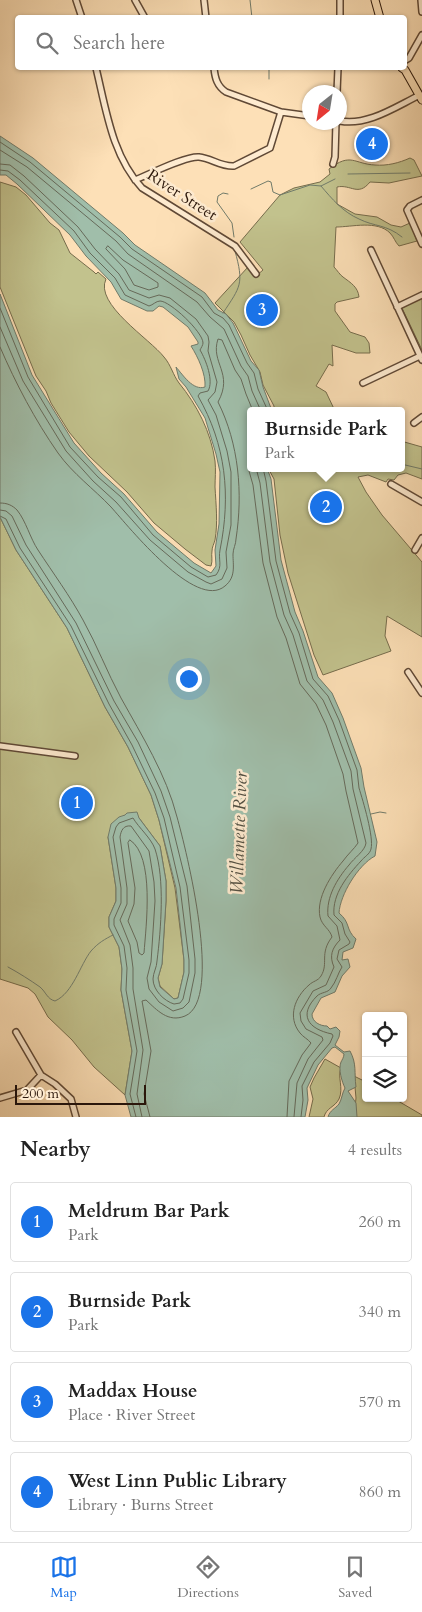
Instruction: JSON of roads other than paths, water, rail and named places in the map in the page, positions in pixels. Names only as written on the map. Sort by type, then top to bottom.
[{"type":"main road","points":[[375,0],[379,15]]},
{"type":"main road","points":[[406,70],[421,97]]},
{"type":"street","points":[[76,0],[81,15]]},
{"type":"street","points":[[135,0],[143,15]]},
{"type":"street","points":[[204,0],[206,15]]},
{"type":"street","points":[[340,0],[340,15]]},
{"type":"street","points":[[421,0],[422,12]]},
{"type":"street","points":[[407,61],[422,35]]},
{"type":"street","name":"River Street","points":[[96,70],[111,129],[123,160],[135,180],[142,188],[235,246],[256,274]]},
{"type":"street","points":[[214,70],[216,81],[220,88],[226,92],[281,112],[302,115]]},
{"type":"street","points":[[338,70],[338,85]]},
{"type":"street","points":[[347,123],[370,119],[421,97]]},
{"type":"street","points":[[135,180],[191,158],[205,158],[228,167],[234,166],[270,148],[281,112]]},
{"type":"street","points":[[333,164],[336,156],[338,130]]},
{"type":"street","points":[[422,200],[407,209],[422,244]]},
{"type":"street","points":[[363,383],[421,358],[371,250]]},
{"type":"street","points":[[397,307],[422,295]]},
{"type":"street","points":[[414,423],[422,417]]},
{"type":"street","points":[[392,484],[422,502]]},
{"type":"street","points":[[415,550],[422,538]]},
{"type":"street","points":[[408,672],[422,693]]},
{"type":"street","points":[[0,746],[75,756]]},
{"type":"street","points":[[16,1032],[41,1075],[49,1079],[72,1102],[76,1117]]},
{"type":"street","points":[[0,1098],[27,1090],[41,1075]]},
{"type":"water","name":"Willamette River","points":[[0,136],[33,158],[135,245],[205,293],[218,310],[226,314],[233,323],[251,361],[259,370],[270,407],[247,407],[247,472],[268,472],[271,479],[281,560],[295,612],[318,677],[332,693],[361,768],[377,842],[375,856],[356,873],[346,889],[340,906],[339,913],[356,939],[353,948],[343,952],[342,960],[348,959],[350,967],[342,976],[335,992],[321,998],[312,1014],[313,1019],[317,1023],[330,1029],[336,1027],[340,1031],[335,1045],[344,1052],[350,1051],[354,1064],[356,1087],[348,1091],[356,1103],[357,1117],[328,1117],[331,1111],[339,1104],[345,1088],[340,1068],[344,1054],[335,1047],[318,1065],[307,1088],[308,1100],[305,1117],[131,1117],[125,1095],[132,1051],[121,990],[122,969],[119,947],[109,927],[109,917],[116,901],[116,888],[108,837],[111,824],[127,813],[137,812],[139,818],[160,846],[166,881],[166,901],[162,964],[158,978],[160,987],[174,999],[178,998],[184,972],[176,888],[151,795],[128,747],[105,707],[67,628],[16,550],[0,517],[0,294],[32,375],[74,443],[101,473],[124,494],[157,532],[194,563],[211,573],[216,566],[215,550],[219,524],[220,472],[205,418],[179,379],[176,367],[192,385],[201,388],[205,387],[201,366],[191,346],[198,344],[198,342],[188,327],[163,307],[159,306],[153,311],[147,311],[121,299],[111,282],[86,256],[70,235],[17,184],[6,175],[0,175]]},
{"type":"waterway","points":[[250,0],[252,15]]},
{"type":"waterway","points":[[269,70],[269,79]]},
{"type":"waterway","points":[[348,174],[410,173]]},
{"type":"waterway","points":[[251,189],[268,181],[271,182],[273,192],[280,195],[310,185],[321,186],[335,179]]},
{"type":"waterway","points":[[321,186],[348,213],[365,222],[391,230],[402,237]]},
{"type":"waterway","points":[[228,194],[223,193],[218,196],[217,202],[232,223],[234,237]]},
{"type":"waterway","points":[[223,313],[234,297],[239,284],[240,278],[235,251]]},
{"type":"waterway","points":[[405,465],[422,469]]},
{"type":"waterway","points":[[371,814],[386,813]]},
{"type":"waterway","points":[[8,967],[40,987],[48,997],[55,1001],[67,992],[91,951],[113,935]]},
{"type":"place","name":"West Linn Public Library","points":[[372,144]]},
{"type":"place","name":"Maddax House","points":[[262,310]]},
{"type":"place","name":"Burnside Park","points":[[326,507]]},
{"type":"place","name":"Meldrum Bar Park","points":[[77,803]]}]
